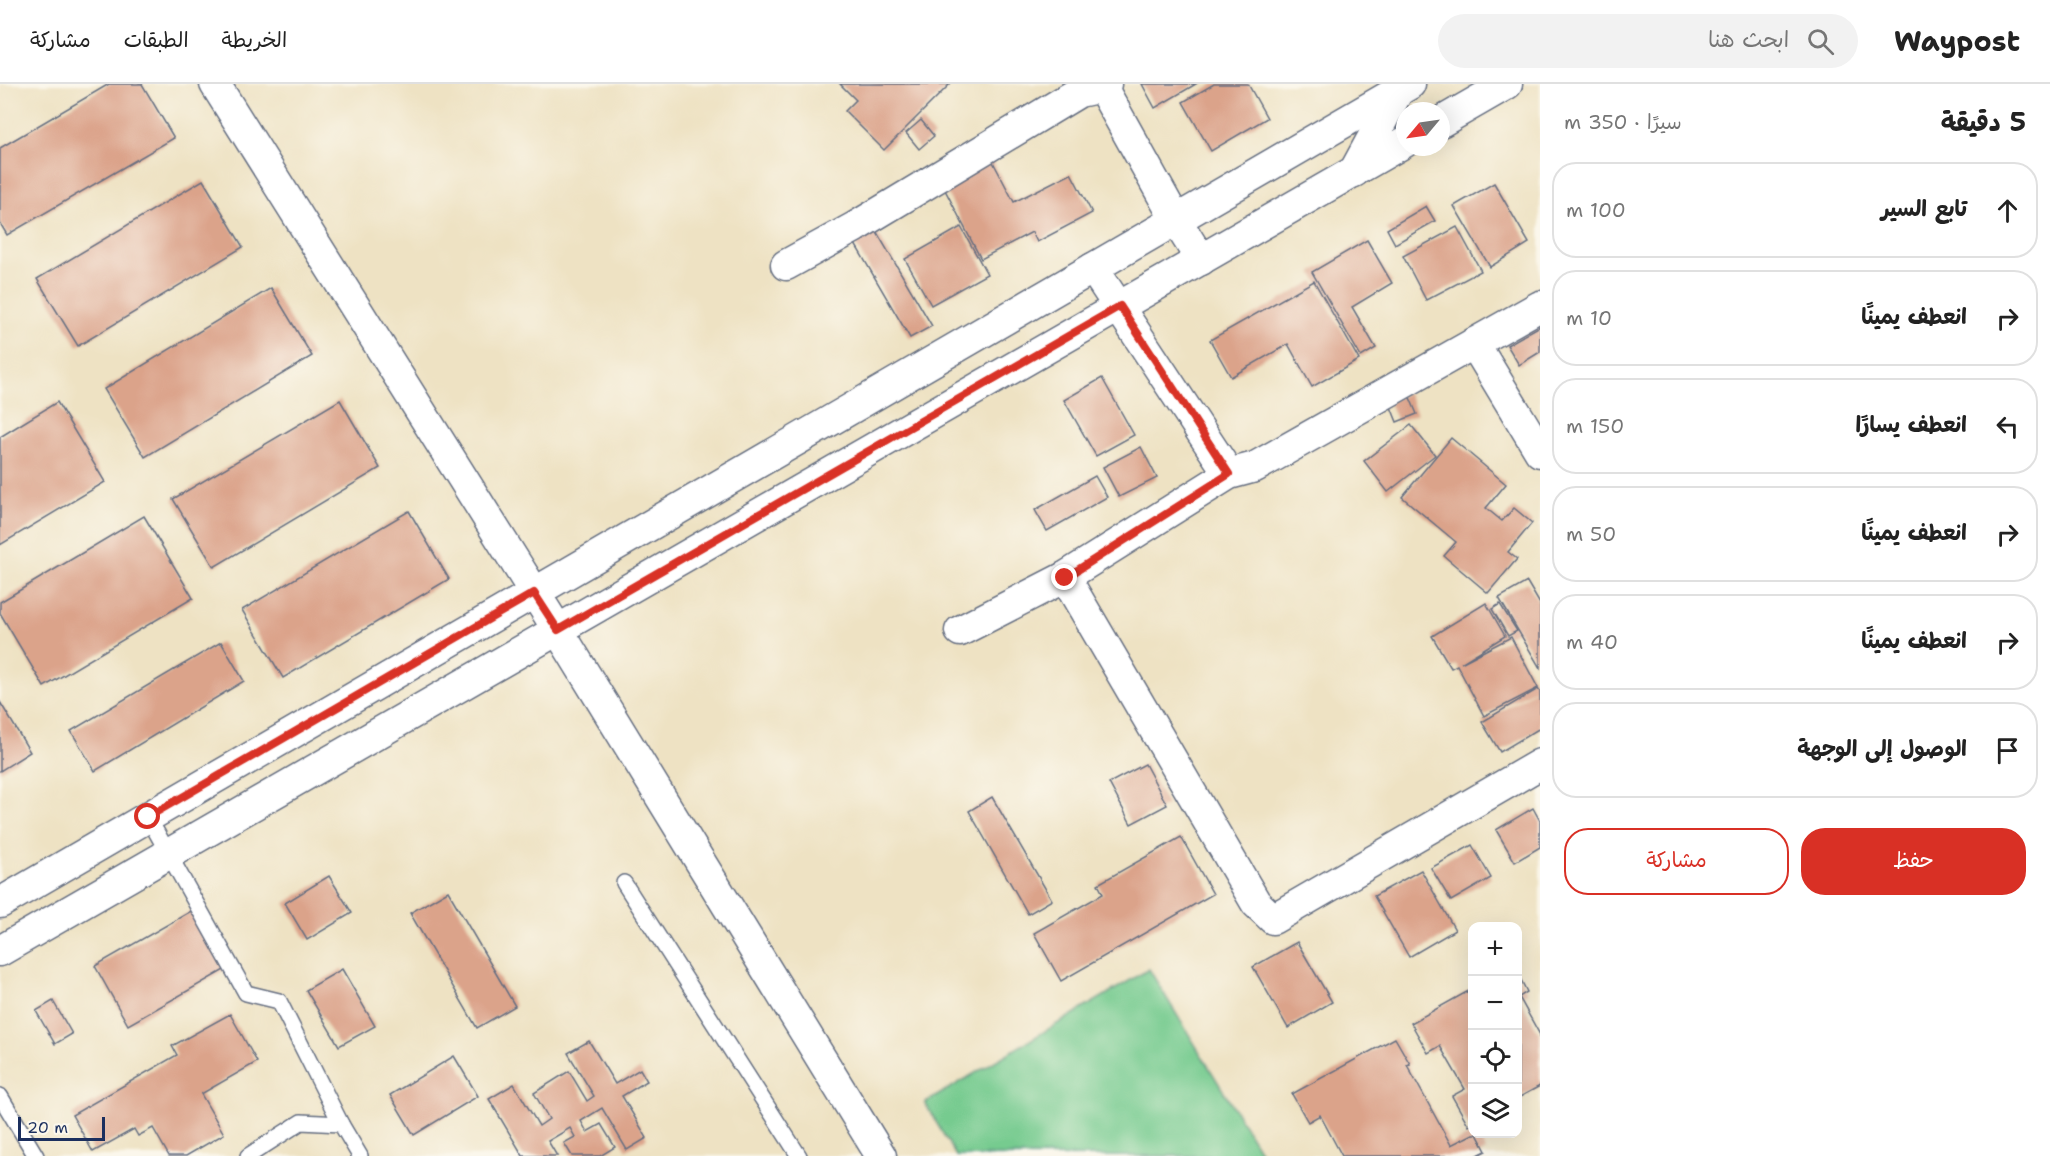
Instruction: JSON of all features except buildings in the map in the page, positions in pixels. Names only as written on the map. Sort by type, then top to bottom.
[{"type":"street","points":[[215,84],[558,630],[880,1156]]},
{"type":"street","points":[[1450,117],[1507,84]]},
{"type":"street","points":[[786,265],[855,227],[1079,92],[1104,86],[1176,220],[1201,260]]},
{"type":"street","points":[[0,903],[1404,87]]},
{"type":"street","points":[[1354,172],[1404,87]]},
{"type":"street","points":[[0,951],[1396,147]]},
{"type":"street","points":[[1094,268],[1229,474]]},
{"type":"street","points":[[960,631],[1065,578],[1229,474],[1255,467],[1540,306]]},
{"type":"street","points":[[1474,343],[1540,452]]},
{"type":"street","points":[[1065,578],[1256,903],[1273,919],[1540,764]]},
{"type":"lane","points":[[148,817],[246,993],[279,1001],[341,1124],[360,1156]]},
{"type":"lane","points":[[624,883],[799,1156]]},
{"type":"lane","points":[[0,1096],[36,1156]]},
{"type":"lane","points":[[248,1156],[301,1122],[341,1124]]},
{"type":"green space","points":[[1149,969],[1263,1156],[956,1156],[925,1103]]},
{"type":"route","points":[[148,817],[534,593],[558,630],[1120,306],[1229,474],[1065,578]]}]
